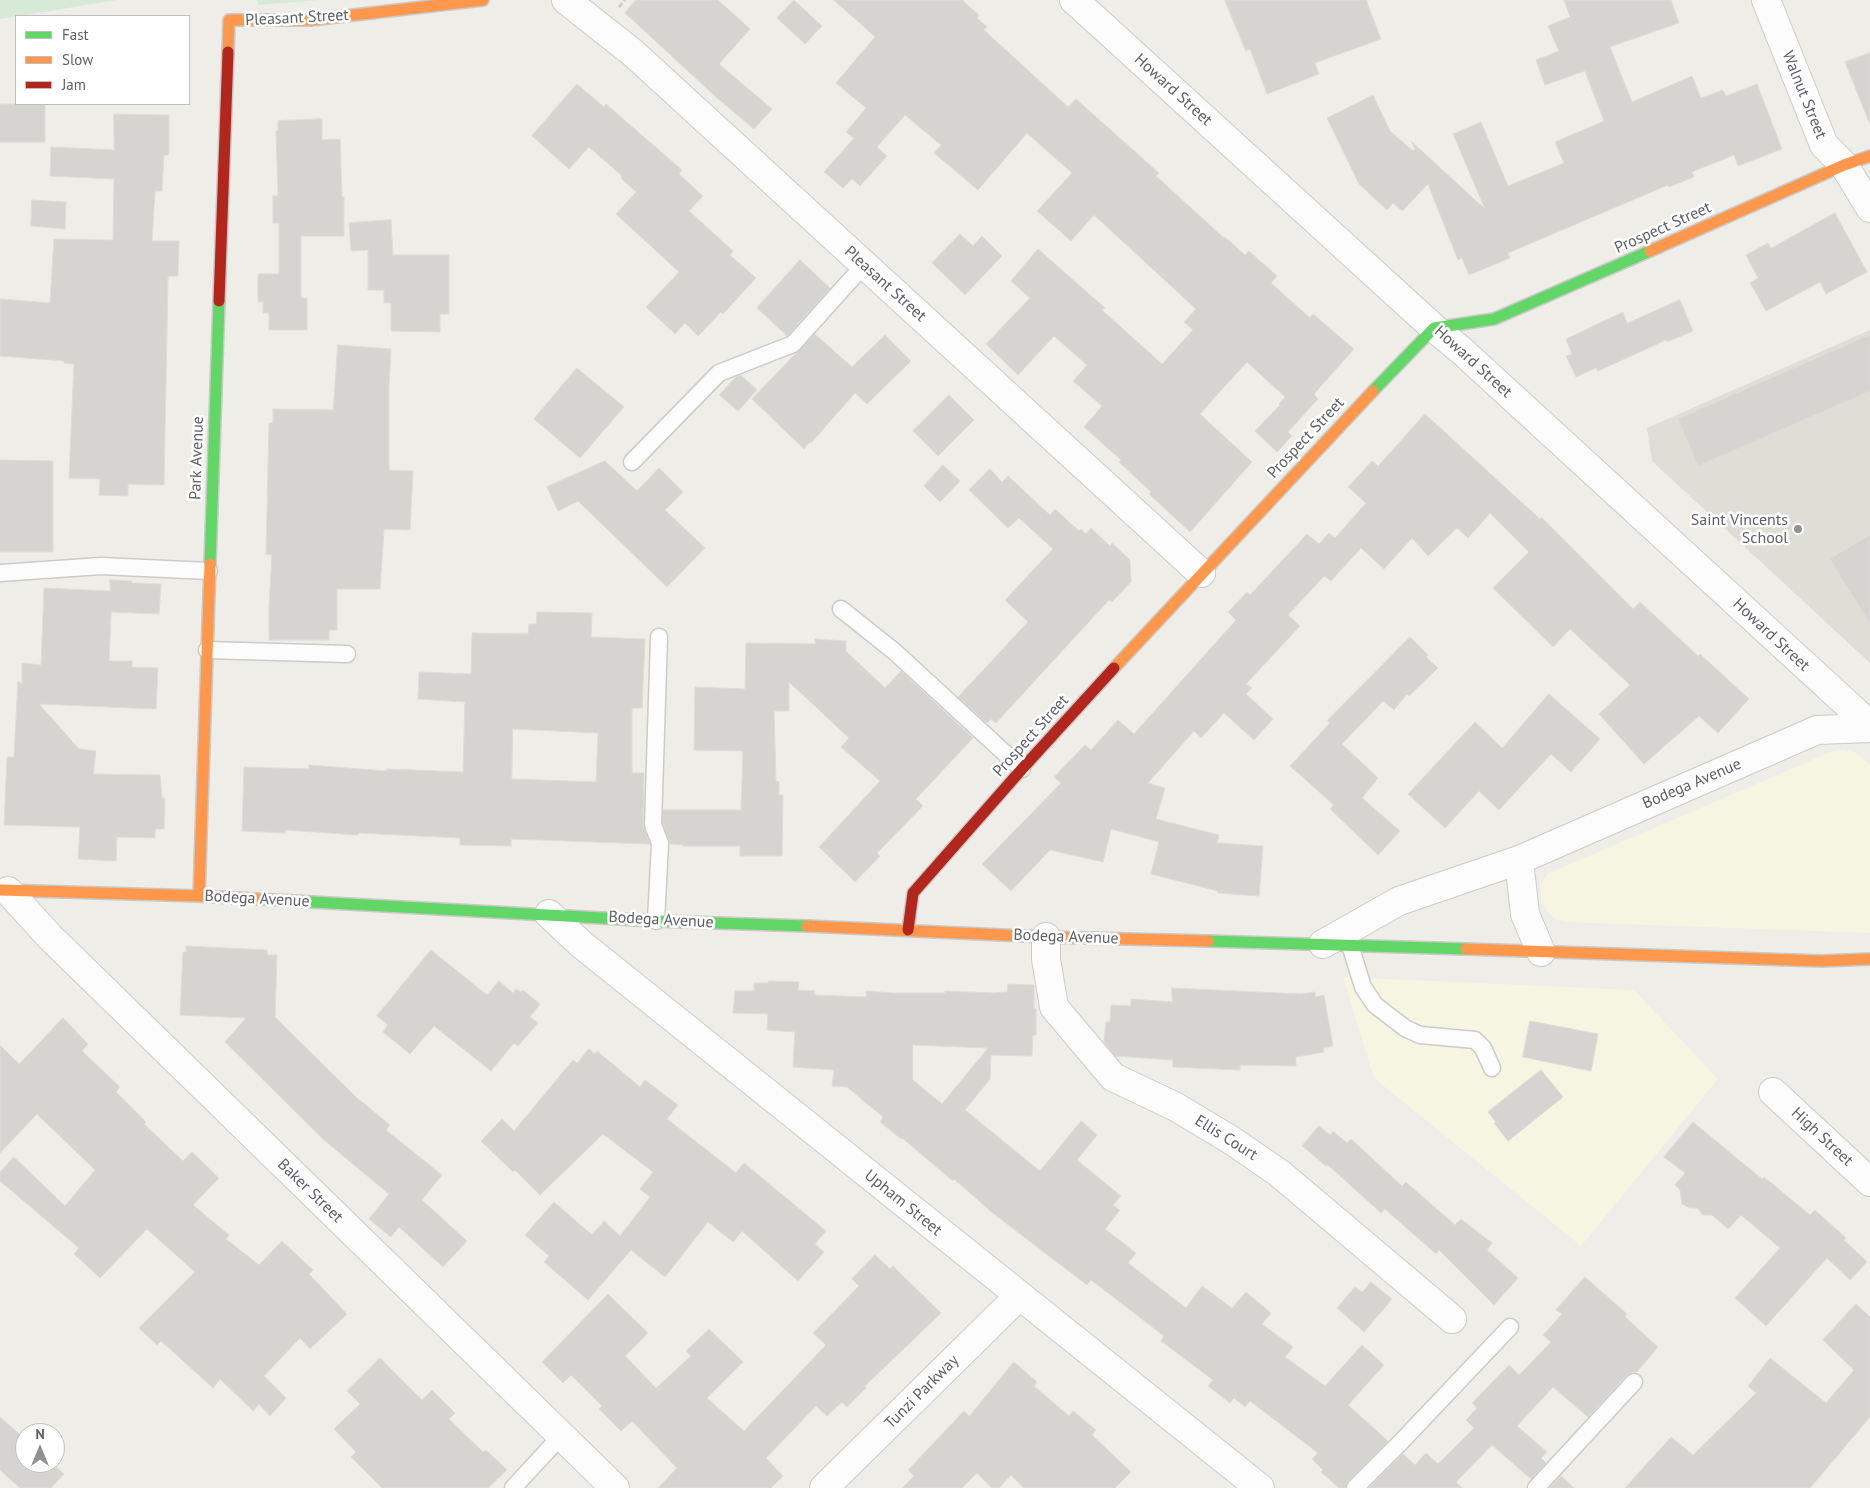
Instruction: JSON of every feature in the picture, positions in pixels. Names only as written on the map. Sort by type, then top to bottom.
[{"type":"street","name":"Pleasant Street","points":[[229,20],[311,20],[483,0]]},
{"type":"street","name":"Pleasant Street","points":[[566,0],[633,54],[1201,573]]},
{"type":"street","name":"Howard Street","points":[[1074,0],[1434,328],[1462,351],[1870,726]]},
{"type":"street","name":"Walnut Street","points":[[1766,0],[1824,145],[1844,165],[1870,208]]},
{"type":"street","name":"Park Avenue","points":[[199,896],[229,20]]},
{"type":"street","name":"Prospect Street","points":[[908,930],[913,893],[1022,769],[1201,573],[1409,352],[1434,328],[1494,319],[1844,165],[1870,156]]},
{"type":"street","name":"Bodega Avenue","points":[[1323,944],[1399,901],[1519,860],[1817,730],[1870,726]]},
{"type":"street","points":[[1519,860],[1525,914],[1542,952]]},
{"type":"street","name":"Bodega Avenue","points":[[4,890],[199,896],[656,921],[1046,937],[1323,944],[1822,961],[1870,959]]},
{"type":"street","name":"Baker Street","points":[[4,890],[57,944],[615,1488]]},
{"type":"street","name":"Upham Street","points":[[549,914],[581,944],[1260,1488]]},
{"type":"street","name":"Ellis Court","points":[[1046,937],[1046,959],[1054,1007],[1113,1077],[1176,1107],[1231,1140],[1279,1173],[1452,1319]]},
{"type":"street","name":"High Street","points":[[1773,1092],[1870,1182]]},
{"type":"street","name":"Tunzi Parkway","points":[[824,1488],[1019,1296]]},
{"type":"lane","points":[[632,462],[719,373],[792,344],[864,265]]},
{"type":"lane","points":[[0,574],[101,566],[209,571]]},
{"type":"lane","points":[[841,609],[895,652],[1022,769]]},
{"type":"lane","points":[[656,921],[660,842],[653,825],[659,636]]},
{"type":"lane","points":[[206,650],[348,654]]},
{"type":"lane","points":[[1350,945],[1363,987],[1375,1005],[1405,1028],[1420,1035],[1475,1040],[1483,1048],[1492,1068]]},
{"type":"lane","points":[[1355,1488],[1510,1327]]},
{"type":"lane","points":[[1536,1488],[1634,1382]]},
{"type":"lane","points":[[513,1488],[561,1436]]},
{"type":"shaded area","points":[[0,0],[117,0],[15,15],[15,17],[0,19]]},
{"type":"shaded area","points":[[257,0],[321,0],[259,5]]},
{"type":"shaded area","name":"Saint Vincents School","points":[[1870,330],[1870,663],[1652,461],[1647,428]]},
{"type":"shaded area","points":[[1844,749],[1856,753],[1870,765],[1870,933],[1565,922],[1555,919],[1541,902],[1541,885],[1547,874],[1833,751]]},
{"type":"shaded area","points":[[1343,977],[1634,990],[1718,1079],[1581,1246],[1374,1078]]},
{"type":"building","points":[[636,0],[718,0],[750,29],[719,64],[772,109],[754,129],[716,97],[625,13]]},
{"type":"building","points":[[794,0],[822,26],[805,44],[777,18]]},
{"type":"building","points":[[834,0],[962,0],[979,15],[977,18],[987,27],[984,30],[1068,107],[1076,99],[1159,173],[1156,176],[1224,238],[1245,255],[1249,251],[1277,276],[1271,283],[1310,318],[1313,314],[1354,349],[1314,394],[1318,399],[1288,432],[1292,436],[1277,452],[1255,431],[1280,405],[1285,397],[1247,362],[1216,396],[1200,414],[1252,462],[1190,532],[1149,494],[1151,492],[1119,462],[1121,460],[1084,427],[1102,406],[1073,381],[1087,365],[1054,336],[1018,375],[986,344],[1030,298],[1011,281],[1038,249],[1105,308],[1102,310],[1162,364],[1193,330],[1184,322],[1196,309],[1094,215],[1071,241],[1037,211],[1072,173],[1027,133],[978,190],[934,153],[941,145],[905,115],[877,147],[887,156],[860,186],[852,179],[843,188],[824,172],[854,138],[846,132],[866,108],[836,83],[875,37]]},
{"type":"building","points":[[1225,0],[1366,0],[1381,39],[1315,63],[1319,74],[1267,94],[1250,49],[1246,51]]},
{"type":"building","points":[[1564,0],[1671,0],[1679,23],[1610,47],[1632,102],[1692,76],[1701,98],[1723,90],[1726,96],[1757,84],[1782,149],[1738,166],[1734,155],[1692,172],[1694,177],[1669,187],[1668,185],[1508,253],[1510,258],[1469,275],[1462,258],[1458,260],[1428,184],[1402,211],[1393,203],[1387,210],[1359,184],[1327,118],[1373,95],[1390,131],[1413,151],[1415,149],[1411,141],[1485,209],[1453,134],[1481,122],[1508,186],[1564,163],[1555,142],[1604,121],[1585,71],[1545,85],[1536,60],[1559,51],[1548,26],[1570,17]]},
{"type":"building","points":[[1870,53],[1870,122],[1869,122],[1845,62]]},
{"type":"building","points":[[577,84],[604,107],[606,104],[682,170],[679,174],[703,196],[689,211],[733,251],[730,255],[756,278],[723,314],[721,312],[698,336],[685,323],[675,334],[646,307],[679,272],[616,214],[636,192],[621,178],[622,176],[589,147],[569,169],[532,136]]},
{"type":"building","points":[[0,104],[45,105],[45,142],[0,142]]},
{"type":"building","points":[[114,114],[169,115],[169,155],[164,155],[162,191],[155,191],[152,241],[179,241],[178,276],[168,276],[164,485],[128,484],[128,496],[99,495],[100,479],[69,478],[74,364],[64,363],[64,361],[0,356],[0,299],[50,303],[54,239],[113,240],[114,179],[50,176],[51,147],[114,150]]},
{"type":"building","points":[[322,119],[322,140],[340,139],[342,197],[344,197],[344,236],[301,236],[301,298],[307,298],[307,330],[269,330],[269,313],[263,313],[263,302],[258,302],[258,274],[279,274],[279,223],[273,223],[273,196],[278,196],[276,131],[278,131],[278,121]]},
{"type":"building","points":[[32,200],[66,202],[65,229],[31,226]]},
{"type":"building","points":[[1835,213],[1867,272],[1826,294],[1820,282],[1766,311],[1750,283],[1758,278],[1746,255],[1768,243],[1771,248]]},
{"type":"building","points":[[391,220],[393,255],[449,255],[449,314],[440,314],[440,332],[391,331],[391,303],[384,303],[384,290],[368,290],[368,250],[351,251],[349,223]]},
{"type":"building","points":[[960,234],[973,246],[982,236],[1002,256],[965,295],[932,263]]},
{"type":"building","points":[[800,260],[830,288],[787,336],[757,308]]},
{"type":"building","points":[[1680,300],[1693,331],[1667,342],[1666,340],[1598,371],[1596,368],[1576,377],[1566,356],[1572,354],[1566,339],[1623,312],[1627,323]]},
{"type":"building","points":[[815,334],[852,367],[885,335],[911,361],[867,404],[855,393],[804,449],[752,399]]},
{"type":"building","points":[[1870,335],[1870,391],[1698,466],[1678,419]]},
{"type":"building","points":[[338,345],[391,349],[389,470],[413,471],[410,530],[384,529],[380,589],[337,589],[337,630],[329,630],[329,640],[269,640],[272,555],[266,554],[269,423],[273,423],[273,409],[333,410]]},
{"type":"building","points":[[577,368],[624,407],[580,458],[534,419]]},
{"type":"building","points":[[741,375],[757,390],[738,411],[719,395],[736,377]]},
{"type":"building","points":[[949,395],[974,420],[938,456],[913,431]]},
{"type":"building","points":[[1425,414],[1540,519],[1541,517],[1633,609],[1640,602],[1698,656],[1700,654],[1749,699],[1718,733],[1699,716],[1644,764],[1599,714],[1630,685],[1570,629],[1553,647],[1493,588],[1529,552],[1490,513],[1468,538],[1457,528],[1428,556],[1412,538],[1384,569],[1361,548],[1331,581],[1324,576],[1288,615],[1300,626],[1246,684],[1252,688],[1246,694],[1273,719],[1254,740],[1224,713],[1201,738],[1194,731],[1148,783],[1165,788],[1156,819],[1219,835],[1217,843],[1263,846],[1259,896],[1218,893],[1218,891],[1151,874],[1159,842],[1111,829],[1103,862],[1050,850],[1011,891],[982,864],[1061,783],[1054,777],[1085,745],[1091,750],[1118,720],[1134,734],[1236,620],[1228,612],[1247,592],[1250,595],[1307,534],[1319,544],[1329,533],[1335,538],[1366,503],[1348,487],[1372,461],[1378,466]]},
{"type":"building","points":[[0,460],[53,461],[53,552],[0,552]]},
{"type":"building","points":[[605,461],[637,491],[659,468],[683,492],[665,510],[705,548],[667,587],[578,501],[558,511],[547,487]]},
{"type":"building","points":[[943,465],[960,481],[940,502],[924,486]]},
{"type":"building","points":[[990,469],[1002,482],[1008,476],[1050,515],[1055,509],[1079,531],[1081,529],[1086,534],[1091,528],[1110,546],[1112,543],[1130,560],[1131,582],[1112,602],[1109,600],[996,723],[991,719],[987,723],[958,697],[1028,622],[1005,600],[1053,549],[1019,518],[1008,528],[969,490]]},
{"type":"building","points":[[1870,535],[1870,624],[1830,559]]},
{"type":"building","points":[[110,580],[161,584],[159,614],[111,612],[109,661],[132,661],[132,667],[158,668],[156,709],[39,704],[79,749],[96,751],[93,774],[160,775],[162,798],[165,798],[164,829],[155,829],[155,838],[117,837],[116,861],[78,859],[80,827],[4,825],[7,757],[14,757],[18,681],[22,684],[22,663],[41,665],[44,588],[110,591]]},
{"type":"building","points":[[537,612],[592,613],[591,637],[645,639],[642,708],[632,708],[632,773],[644,773],[643,825],[650,844],[511,839],[511,846],[460,845],[460,838],[359,833],[358,835],[285,830],[285,833],[242,831],[244,767],[309,769],[309,765],[387,771],[387,769],[463,772],[465,702],[418,699],[419,672],[471,674],[472,633],[528,634],[529,624],[536,624]],"holes":[[[513,729],[598,733],[596,782],[512,779]]]},
{"type":"building","points":[[1410,637],[1428,655],[1426,657],[1438,668],[1409,696],[1407,694],[1394,710],[1383,701],[1342,744],[1378,778],[1362,798],[1400,831],[1378,855],[1330,809],[1334,805],[1290,766],[1330,723],[1327,721]]},
{"type":"building","points":[[815,639],[846,641],[846,651],[885,688],[901,671],[973,738],[916,799],[923,806],[877,853],[880,856],[855,882],[819,847],[880,781],[841,747],[849,738],[789,682],[789,711],[774,711],[776,781],[779,782],[779,795],[783,795],[782,856],[740,856],[740,846],[683,846],[670,844],[663,823],[663,810],[741,810],[743,751],[694,750],[695,687],[745,689],[746,643],[815,644]]},
{"type":"building","points":[[1549,694],[1600,739],[1571,772],[1551,754],[1499,810],[1479,791],[1445,828],[1408,794],[1475,722],[1502,748]]},
{"type":"building","points":[[186,946],[267,950],[267,955],[277,955],[275,1017],[356,1097],[390,1125],[386,1130],[442,1175],[422,1200],[467,1241],[443,1267],[399,1227],[391,1237],[369,1219],[389,1194],[324,1140],[225,1042],[246,1018],[180,1015],[183,952],[186,952]]},
{"type":"building","points":[[431,950],[487,995],[499,981],[513,993],[516,989],[521,992],[523,990],[540,1004],[530,1017],[538,1023],[518,1046],[514,1043],[491,1071],[434,1026],[410,1054],[383,1032],[388,1025],[377,1016]]},
{"type":"building","points":[[769,981],[799,982],[798,990],[815,991],[814,995],[866,997],[866,991],[892,993],[945,993],[945,991],[994,993],[1007,992],[1008,984],[1034,985],[1036,1035],[1033,1035],[1032,1056],[991,1055],[990,1079],[965,1110],[1040,1171],[1081,1121],[1097,1135],[1077,1160],[1121,1196],[1113,1205],[1120,1210],[1105,1229],[1136,1253],[1128,1263],[1186,1308],[1202,1286],[1232,1308],[1246,1292],[1271,1313],[1262,1324],[1293,1347],[1285,1357],[1325,1386],[1362,1345],[1384,1365],[1348,1405],[1388,1441],[1348,1481],[1345,1488],[1339,1488],[1321,1472],[1323,1470],[1312,1459],[1318,1453],[1250,1401],[1245,1407],[1234,1398],[1230,1403],[1208,1386],[1213,1380],[1161,1341],[1164,1336],[1091,1280],[1087,1285],[994,1214],[954,1179],[953,1181],[880,1122],[883,1117],[847,1087],[832,1086],[834,1070],[793,1067],[795,1032],[767,1030],[768,1014],[733,1013],[735,991],[754,991],[754,983],[768,983]],"holes":[[[913,1045],[988,1048],[942,1104],[913,1080]]]},
{"type":"building","points":[[1172,988],[1300,994],[1315,992],[1315,997],[1324,995],[1333,1046],[1323,1048],[1324,1052],[1296,1057],[1296,1066],[1240,1065],[1240,1070],[1173,1067],[1173,1060],[1115,1056],[1104,1043],[1106,1022],[1110,1022],[1111,1005],[1131,1006],[1131,999],[1172,1002]]},
{"type":"building","points":[[63,1018],[88,1044],[82,1051],[120,1087],[116,1092],[146,1122],[144,1124],[183,1161],[192,1152],[219,1178],[193,1205],[229,1235],[226,1239],[259,1265],[282,1241],[313,1270],[309,1274],[347,1314],[310,1349],[300,1338],[264,1376],[286,1398],[270,1416],[259,1404],[253,1411],[220,1379],[213,1388],[161,1341],[157,1345],[139,1328],[195,1272],[147,1229],[100,1278],[74,1254],[79,1248],[0,1181],[0,1172],[14,1157],[65,1206],[95,1170],[37,1114],[0,1153],[0,1045],[19,1064]]},
{"type":"building","points":[[1530,1021],[1598,1034],[1591,1071],[1523,1057]]},
{"type":"building","points":[[589,1049],[595,1054],[597,1051],[640,1087],[645,1080],[678,1105],[667,1119],[736,1173],[744,1163],[826,1231],[815,1244],[824,1252],[798,1281],[742,1231],[733,1242],[708,1222],[665,1277],[631,1250],[588,1300],[544,1262],[549,1256],[525,1235],[554,1202],[592,1235],[604,1221],[620,1236],[650,1197],[640,1189],[653,1172],[603,1134],[540,1195],[515,1170],[513,1172],[481,1141],[502,1119],[514,1131],[573,1060],[577,1063]]},
{"type":"building","points":[[1541,1070],[1563,1097],[1508,1141],[1488,1112]]},
{"type":"building","points":[[1693,1122],[1762,1179],[1764,1177],[1810,1215],[1815,1210],[1846,1238],[1844,1240],[1867,1262],[1850,1280],[1827,1258],[1766,1326],[1735,1298],[1780,1248],[1741,1215],[1728,1229],[1712,1215],[1703,1215],[1697,1208],[1690,1208],[1682,1204],[1680,1190],[1675,1185],[1685,1173],[1664,1157]]},
{"type":"building","points":[[1319,1126],[1330,1135],[1333,1131],[1347,1143],[1351,1139],[1402,1186],[1406,1182],[1455,1225],[1461,1219],[1492,1243],[1487,1250],[1518,1278],[1494,1305],[1439,1250],[1436,1254],[1385,1209],[1381,1213],[1328,1165],[1326,1166],[1302,1146]]},
{"type":"building","points":[[875,1255],[890,1269],[893,1266],[941,1313],[865,1386],[866,1388],[847,1407],[842,1402],[827,1416],[816,1406],[766,1458],[783,1476],[771,1488],[658,1488],[677,1468],[632,1421],[621,1431],[599,1409],[602,1406],[571,1375],[563,1383],[542,1362],[608,1294],[648,1333],[625,1356],[656,1388],[691,1356],[686,1351],[709,1329],[743,1362],[707,1398],[744,1431],[826,1345],[813,1333],[859,1286],[852,1279]]},
{"type":"building","points":[[1585,1277],[1627,1314],[1625,1317],[1658,1347],[1637,1372],[1627,1375],[1588,1417],[1553,1387],[1517,1426],[1547,1452],[1541,1458],[1546,1463],[1531,1479],[1492,1445],[1456,1482],[1462,1488],[1369,1488],[1403,1454],[1415,1465],[1426,1453],[1438,1464],[1474,1428],[1466,1420],[1477,1408],[1472,1403],[1509,1365],[1519,1375],[1551,1342],[1543,1335],[1562,1314],[1556,1310]]},
{"type":"building","points":[[1371,1282],[1392,1299],[1364,1332],[1337,1308],[1355,1287],[1362,1292]]},
{"type":"building","points":[[1856,1304],[1870,1317],[1870,1417],[1810,1488],[1625,1488],[1671,1437],[1693,1455],[1756,1393],[1748,1386],[1770,1358],[1826,1403],[1854,1370],[1823,1340]]},
{"type":"building","points":[[380,1358],[422,1400],[432,1390],[455,1413],[449,1419],[483,1452],[486,1450],[507,1470],[488,1488],[382,1488],[351,1457],[356,1452],[334,1429],[360,1404],[347,1391]]},
{"type":"building","points":[[1014,1362],[1037,1382],[1034,1386],[1069,1416],[1073,1411],[1096,1430],[1092,1435],[1131,1472],[1115,1488],[1024,1488],[1011,1475],[999,1488],[992,1488],[977,1473],[962,1488],[902,1488],[914,1476],[908,1470],[964,1411],[969,1416]]},
{"type":"building","points":[[0,1417],[15,1430],[15,1473],[64,1474],[51,1488],[20,1488],[0,1470]]},
{"type":"building","points":[[1561,1476],[1574,1488],[1550,1488]]},
{"type":"traffic: fast","points":[[1373,391],[1434,328],[1494,319],[1650,251]]},
{"type":"traffic: fast","points":[[210,564],[219,301]]},
{"type":"traffic: fast","points":[[294,901],[656,921],[807,926]]},
{"type":"traffic: fast","points":[[1208,941],[1466,949]]},
{"type":"traffic: slow","points":[[228,52],[229,20],[311,20],[483,0]]},
{"type":"traffic: slow","points":[[1650,251],[1844,165],[1870,156]]},
{"type":"traffic: slow","points":[[1114,668],[1373,391]]},
{"type":"traffic: slow","points":[[199,896],[210,564]]},
{"type":"traffic: slow","points":[[0,890],[294,901]]},
{"type":"traffic: slow","points":[[807,926],[1046,937],[1208,941]]},
{"type":"traffic: slow","points":[[1466,949],[1822,961],[1870,959]]},
{"type":"traffic: jam","points":[[219,301],[228,52]]},
{"type":"traffic: jam","points":[[908,930],[913,893],[1114,668]]},
{"type":"place","name":"Saint Vincents School","points":[[1798,529]]}]
